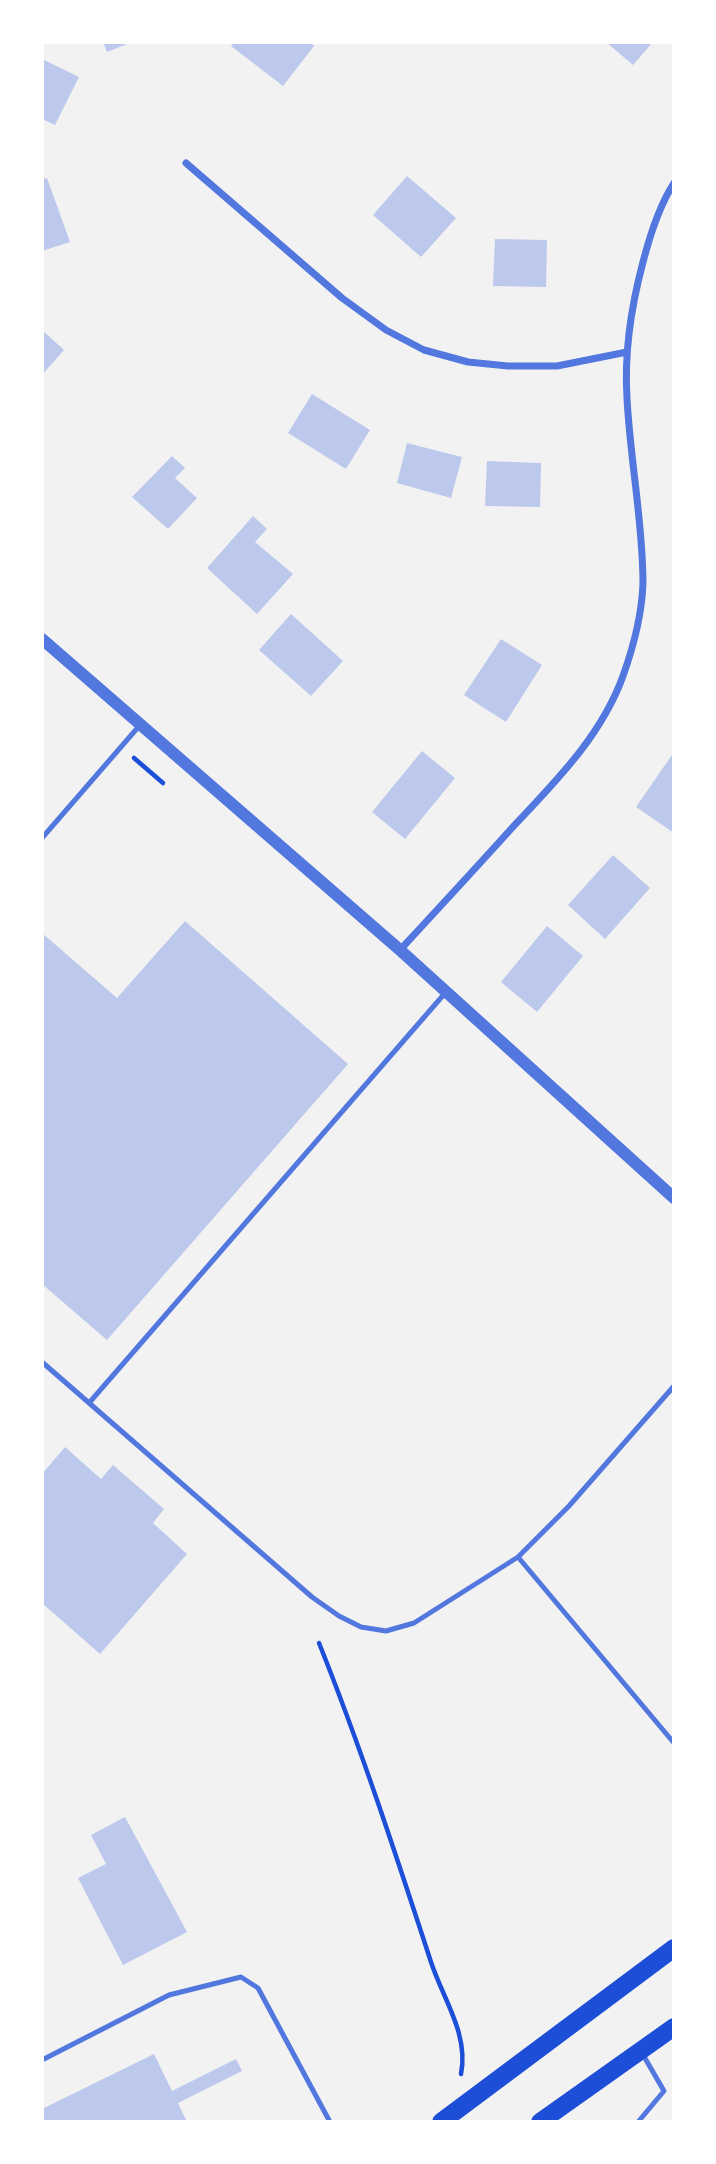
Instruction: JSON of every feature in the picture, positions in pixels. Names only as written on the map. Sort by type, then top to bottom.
[{"type":"main road","points":[[441,2122],[674,1948]]},
{"type":"main road","points":[[540,2122],[674,2026]]},
{"type":"street","points":[[186,163],[342,298],[386,330],[424,350],[468,362],[508,366],[557,366],[626,352]]},
{"type":"street","points":[[400,950],[570,765],[603,722],[623,676],[635,633],[643,586],[642,547],[626,397],[626,352],[632,301],[647,246],[667,193],[674,183]]},
{"type":"street","points":[[42,639],[400,950],[674,1198]]},
{"type":"lane","points":[[42,838],[140,725]]},
{"type":"lane","points":[[89,1403],[446,992]]},
{"type":"lane","points":[[42,1362],[312,1597],[339,1616],[361,1627],[386,1631],[414,1623],[518,1557],[569,1506],[674,1385]]},
{"type":"lane","points":[[518,1557],[674,1743]]},
{"type":"lane","points":[[42,2060],[169,1995],[241,1977],[258,1988],[330,2122]]},
{"type":"lane","points":[[641,2051],[664,2091]]},
{"type":"lane","points":[[638,2122],[664,2091],[674,2089]]},
{"type":"path","points":[[121,747],[163,783]]},
{"type":"path","points":[[319,1643],[381,1810],[435,1975],[461,2037],[464,2058],[461,2075]]},
{"type":"building","points":[[103,42],[132,42],[107,52]]},
{"type":"building","points":[[234,42],[310,42],[314,46],[283,86],[231,46]]},
{"type":"building","points":[[606,42],[653,42],[633,65]]},
{"type":"building","points":[[42,59],[79,77],[55,125],[42,119]]},
{"type":"building","points":[[407,176],[456,218],[421,257],[373,215]]},
{"type":"building","points":[[47,178],[70,242],[42,251],[42,179]]},
{"type":"building","points":[[495,239],[547,240],[546,287],[493,286]]},
{"type":"building","points":[[42,330],[64,350],[42,375]]},
{"type":"building","points":[[312,394],[370,430],[346,469],[288,433]]},
{"type":"building","points":[[407,443],[462,457],[451,498],[397,483]]},
{"type":"building","points":[[172,456],[185,468],[175,478],[197,498],[168,529],[132,497]]},
{"type":"building","points":[[487,461],[541,463],[540,507],[485,506]]},
{"type":"building","points":[[253,516],[267,529],[255,542],[293,574],[257,614],[207,568]]},
{"type":"building","points":[[291,614],[343,661],[311,696],[259,650]]},
{"type":"building","points":[[501,639],[542,665],[506,722],[464,695]]},
{"type":"building","points":[[422,751],[455,778],[405,839],[372,812]]},
{"type":"building","points":[[674,752],[674,833],[636,807]]},
{"type":"building","points":[[613,855],[650,888],[605,939],[568,905]]},
{"type":"building","points":[[185,921],[348,1064],[107,1340],[42,1284],[42,933],[117,998]]},
{"type":"building","points":[[547,926],[583,956],[537,1012],[501,982]]},
{"type":"building","points":[[65,1447],[101,1479],[113,1465],[164,1509],[153,1523],[187,1554],[100,1654],[42,1603],[42,1474]]},
{"type":"building","points":[[125,1817],[187,1932],[123,1965],[78,1878],[106,1864],[91,1835]]},
{"type":"building","points":[[154,2054],[172,2091],[236,2059],[242,2071],[178,2103],[187,2122],[42,2122],[42,2109]]}]
